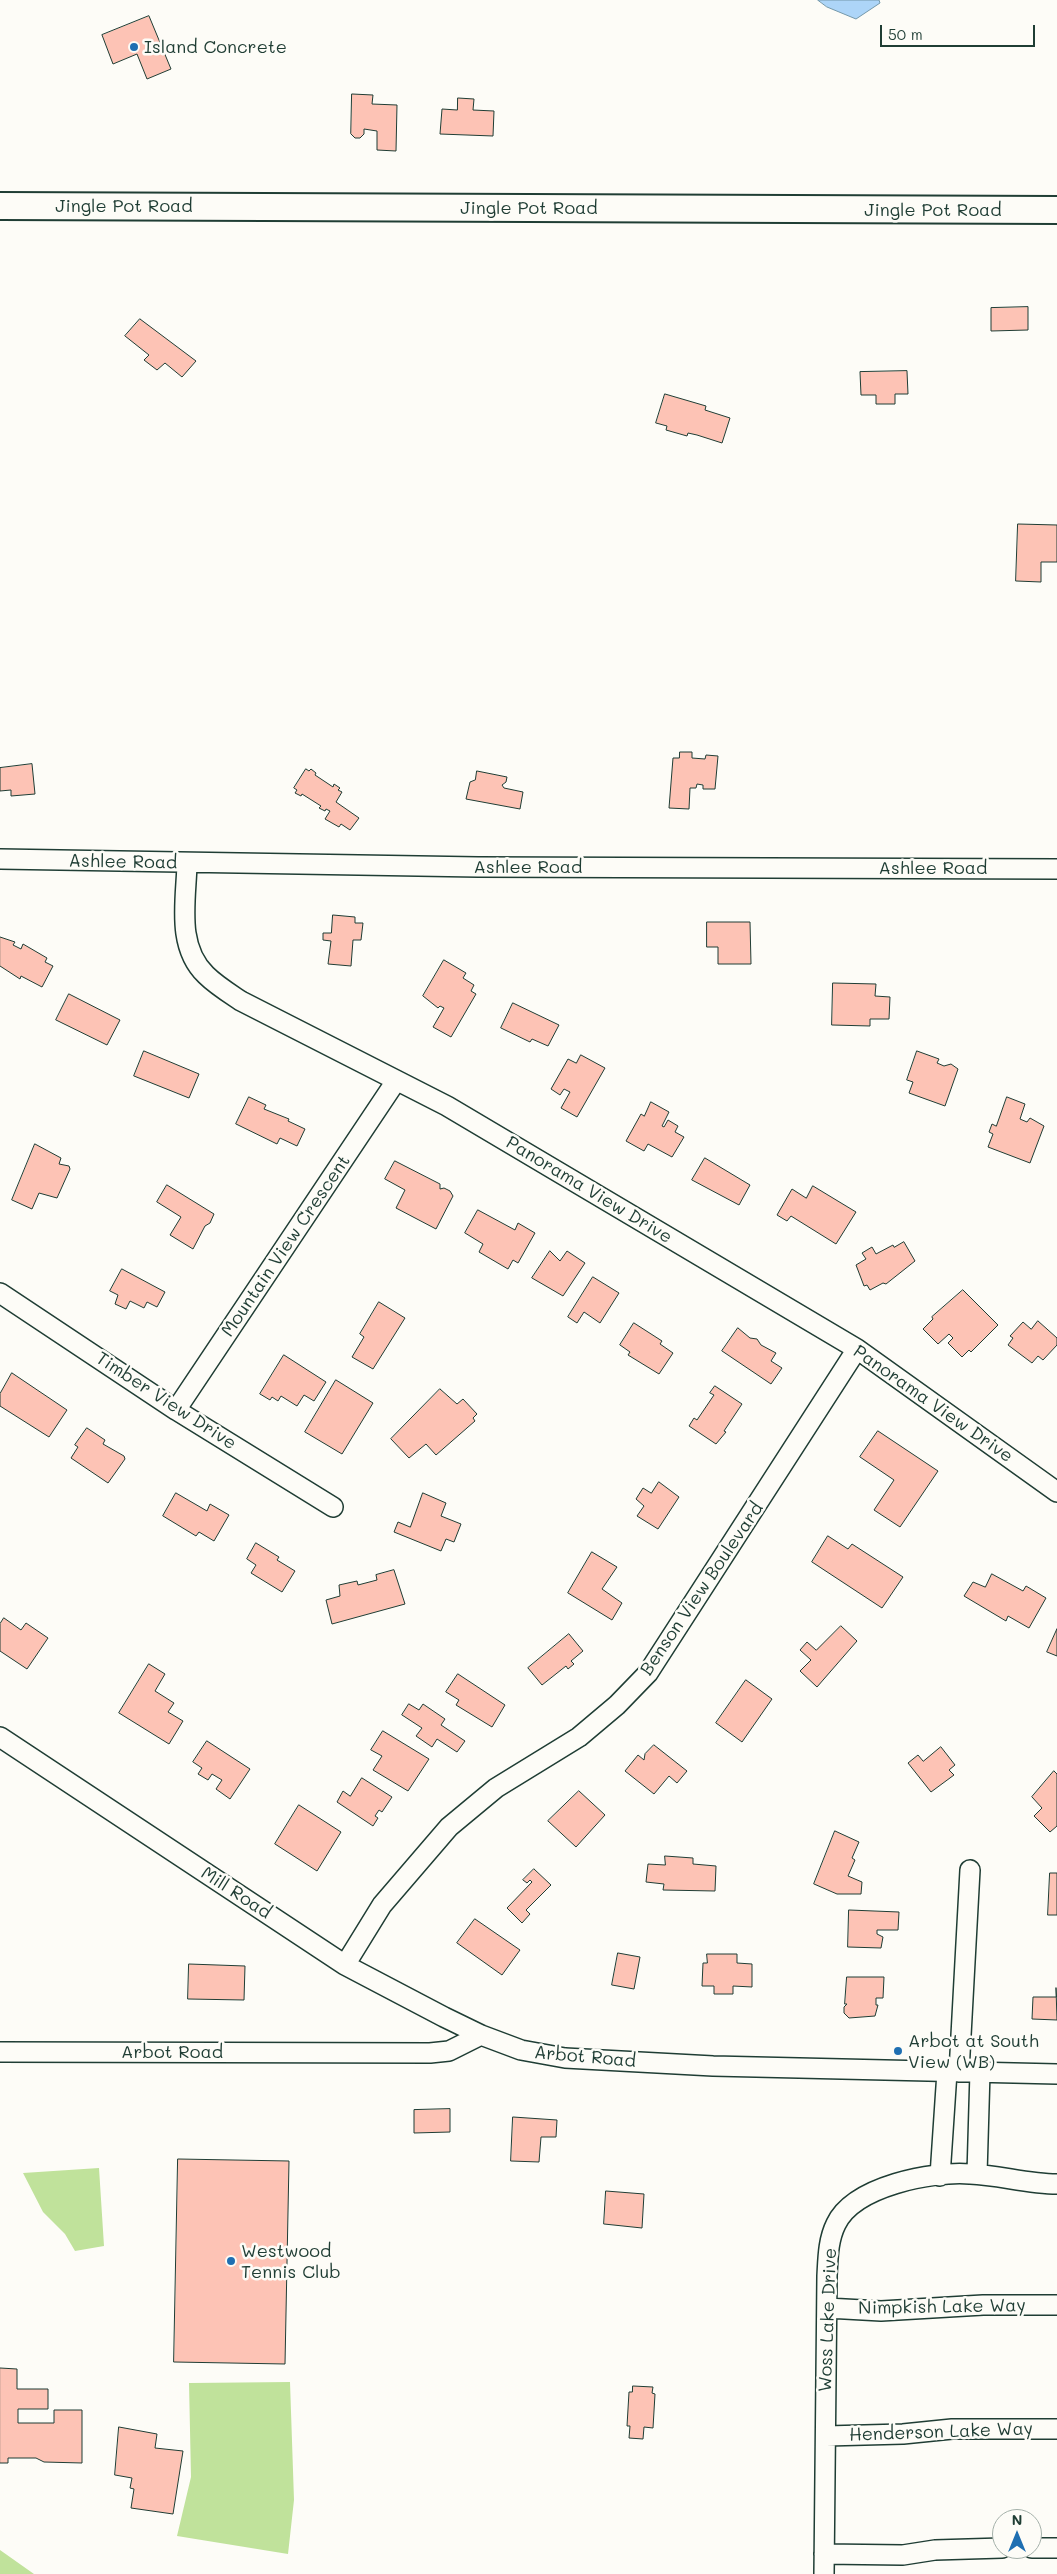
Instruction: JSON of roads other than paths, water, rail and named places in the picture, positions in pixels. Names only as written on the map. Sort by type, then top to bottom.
[{"type":"street","name":"Jingle Pot Road","points":[[0,206],[1057,210]]},
{"type":"street","name":"Ashlee Road","points":[[0,859],[187,864],[478,867],[1057,869]]},
{"type":"street","name":"Panorama View Drive","points":[[187,864],[184,926],[190,951],[204,974],[241,1001],[446,1106],[858,1349],[1057,1492]]},
{"type":"street","name":"Mountain View Crescent","points":[[176,1410],[396,1081]]},
{"type":"street","name":"Timber View Drive","points":[[0,1292],[176,1410],[333,1506]]},
{"type":"street","name":"Benson View Boulevard","points":[[345,1965],[382,1905],[449,1827],[496,1788],[579,1737],[617,1705],[648,1673],[858,1349]]},
{"type":"street","name":"Mill Road","points":[[0,1737],[345,1965],[480,2035]]},
{"type":"street","points":[[940,2176],[953,2072],[970,1870]]},
{"type":"street","name":"Arbot Road","points":[[0,2052],[430,2053],[449,2051],[480,2035],[521,2050],[565,2058],[721,2066],[1057,2074]]},
{"type":"street","points":[[980,2072],[977,2174],[1030,2183],[1057,2184]]},
{"type":"street","name":"Woss Lake Drive","points":[[824,2574],[829,2246],[841,2216],[865,2195],[898,2184],[940,2176],[977,2174]]},
{"type":"street","name":"Nimpkish Lake Way","points":[[827,2308],[881,2310],[983,2305],[1057,2305]]},
{"type":"street","name":"Henderson Lake Way","points":[[826,2436],[904,2434],[952,2429],[1057,2429]]},
{"type":"street","points":[[824,2554],[903,2554],[935,2550],[992,2548]]},
{"type":"street","points":[[1042,2548],[1057,2548]]},
{"type":"water","points":[[818,0],[879,0],[880,3],[856,19],[827,7]]},
{"type":"place","name":"Island Concrete","points":[[134,47]]},
{"type":"place","name":"Arbot at South View (WB)","points":[[898,2051]]},
{"type":"place","name":"Westwood Tennis Club","points":[[231,2261]]}]
